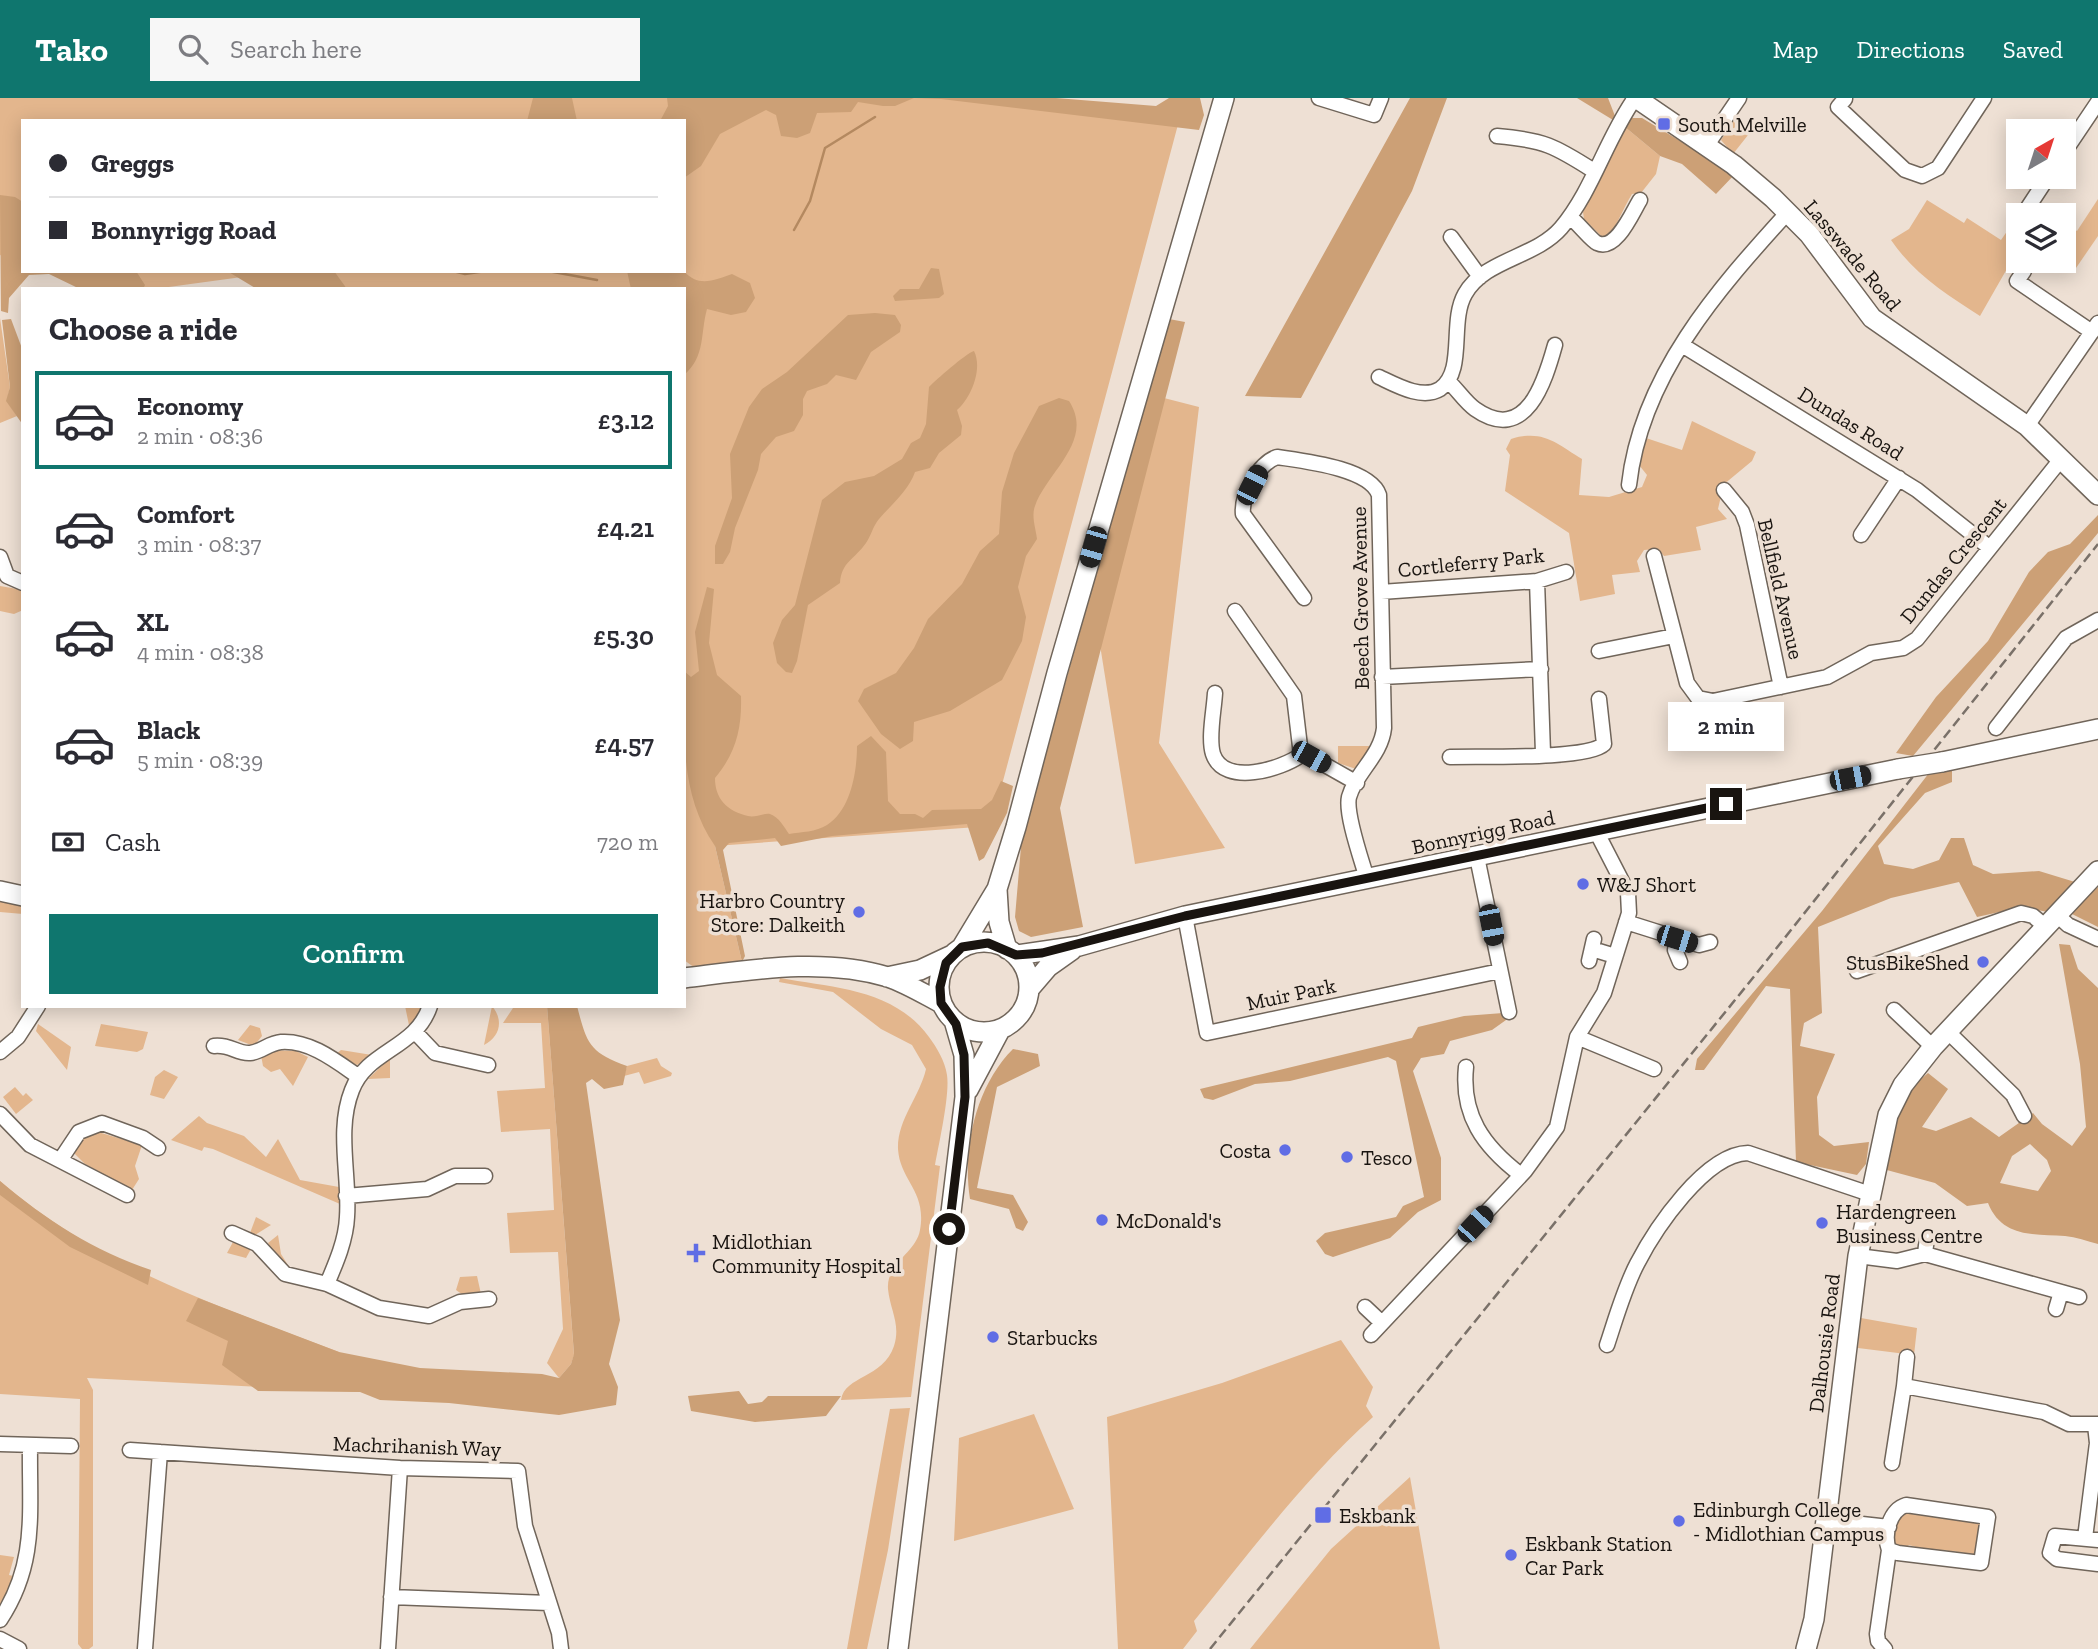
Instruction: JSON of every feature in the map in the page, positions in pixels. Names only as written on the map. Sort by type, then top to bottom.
[{"type":"main road","points":[[941,1003],[940,977],[996,890],[1224,98]]},
{"type":"main road","name":"Lasswade Road","points":[[1635,98],[1707,145],[1788,212],[1814,240],[1872,318],[2027,426],[2098,495]]},
{"type":"main road","name":"Bonnyrigg Road","points":[[1012,952],[1079,946],[1185,916],[2098,729]]},
{"type":"main road","name":"Dalhousie Road","points":[[1806,1649],[1814,1619],[1858,1256],[1883,1132],[1895,1098],[1947,1031],[2098,871]]},
{"type":"main road","points":[[965,1097],[1000,1030],[1021,1014],[1028,1001],[1030,988],[1027,970],[1012,952],[999,922],[996,890]]},
{"type":"main road","points":[[0,891],[21,896]]},
{"type":"main road","points":[[686,978],[797,967],[887,977],[920,970],[957,951],[988,943],[1012,952]]},
{"type":"main road","name":"Bonnyrigg Road","points":[[1030,988],[1048,967],[1079,946]]},
{"type":"main road","points":[[887,977],[941,1003],[956,1024],[964,1055],[965,1097],[898,1649]]},
{"type":"main road","points":[[956,1024],[983,1032],[1000,1030]]},
{"type":"street","points":[[1319,98],[1374,115],[1381,98]]},
{"type":"street","points":[[1379,377],[1418,392],[1433,392],[1448,381],[1455,363],[1457,315],[1463,297],[1480,277],[1543,243],[1570,217],[1635,98]]},
{"type":"street","points":[[1707,145],[1740,98]]},
{"type":"street","points":[[1845,99],[1838,107],[1905,170],[1922,176],[1938,168],[1984,98]]},
{"type":"street","points":[[2076,133],[2097,100]]},
{"type":"street","points":[[1497,136],[1536,140],[1594,172]]},
{"type":"street","points":[[1570,217],[1586,230],[1591,239],[1600,245],[1606,245],[1615,240],[1640,200]]},
{"type":"street","points":[[1633,476],[1646,414],[1682,345],[1737,267],[1788,212]]},
{"type":"street","points":[[1451,237],[1480,277]]},
{"type":"street","points":[[2023,273],[2017,281],[2095,328],[2027,426]]},
{"type":"street","points":[[1448,381],[1472,408],[1482,414],[1502,419],[1516,416],[1527,411],[1536,399],[1545,381],[1555,345]]},
{"type":"street","name":"Dundas Road","points":[[1682,345],[1899,478],[1953,515],[1990,548]]},
{"type":"street","name":"Beech Grove Avenue","points":[[1297,593],[1242,509],[1261,467],[1277,457],[1331,465],[1377,489],[1383,737],[1357,783],[1348,806],[1367,879]]},
{"type":"street","name":"Dundas Crescent","points":[[1674,636],[1687,683],[1698,698],[1713,701],[1827,677],[1871,653],[1911,645],[2062,458]]},
{"type":"street","points":[[1861,535],[1899,478]]},
{"type":"street","name":"Bellfield Avenue","points":[[1724,490],[1730,505],[1747,526],[1781,687]]},
{"type":"street","points":[[1602,647],[1674,636],[1654,556]]},
{"type":"street","points":[[0,557],[7,576],[21,582]]},
{"type":"street","name":"Cortleferry Park","points":[[1381,592],[1537,581],[1566,572]]},
{"type":"street","points":[[1537,581],[1543,753]]},
{"type":"street","points":[[1236,611],[1294,696],[1301,755]]},
{"type":"street","points":[[1996,727],[2066,638],[2098,620]]},
{"type":"street","points":[[1382,677],[1541,669]]},
{"type":"street","points":[[1215,694],[1212,751],[1222,766],[1233,772],[1242,772],[1283,766],[1301,755],[1311,757],[1357,783]]},
{"type":"street","points":[[1459,760],[1543,753],[1561,755],[1598,750],[1604,744],[1599,699]]},
{"type":"street","points":[[1371,1335],[1521,1175],[1557,1127],[1577,1037],[1586,1019],[1601,1000],[1626,922],[1628,893],[1596,831]]},
{"type":"street","points":[[1477,857],[1509,1012]]},
{"type":"street","points":[[1858,972],[2021,913],[2068,925],[2098,939]]},
{"type":"street","name":"Muir Park","points":[[1185,916],[1207,1033],[1500,971]]},
{"type":"street","points":[[1626,922],[1699,945],[1710,942]]},
{"type":"street","points":[[1677,939],[1675,950],[1680,962]]},
{"type":"street","points":[[1592,949],[1615,956]]},
{"type":"street","points":[[0,1052],[23,1031],[37,1008]]},
{"type":"street","points":[[327,1284],[345,1229],[346,1122],[351,1091],[359,1077],[380,1056],[416,1033],[429,1008]]},
{"type":"street","points":[[1894,1010],[1933,1047]]},
{"type":"street","points":[[1947,1031],[2013,1095],[2024,1116]]},
{"type":"street","points":[[416,1033],[435,1054],[488,1065]]},
{"type":"street","points":[[1577,1037],[1654,1069]]},
{"type":"street","points":[[214,1046],[227,1044],[253,1053],[281,1042],[298,1044],[330,1057],[359,1077]]},
{"type":"street","points":[[1466,1067],[1464,1089],[1468,1113],[1489,1146],[1521,1175]]},
{"type":"street","points":[[0,1114],[30,1145],[127,1195]]},
{"type":"street","points":[[61,1160],[79,1132],[102,1123],[143,1138],[158,1148]]},
{"type":"street","points":[[1607,1345],[1637,1265],[1660,1227],[1701,1177],[1730,1155],[1748,1153],[1870,1194]]},
{"type":"street","points":[[346,1196],[427,1189],[456,1176],[485,1176]]},
{"type":"street","points":[[232,1233],[257,1244],[285,1274],[327,1284],[379,1308],[418,1316],[439,1314],[460,1302],[489,1299]]},
{"type":"street","points":[[1925,1254],[1927,1237]]},
{"type":"street","points":[[1858,1256],[1897,1261],[1925,1254],[2079,1297]]},
{"type":"street","points":[[2056,1309],[2061,1292]]},
{"type":"street","points":[[1365,1307],[1382,1323]]},
{"type":"street","points":[[1892,1463],[1907,1357]]},
{"type":"street","points":[[1903,1386],[2044,1412],[2069,1424],[2097,1425],[2091,1488],[2091,1539],[2055,1536],[2051,1545],[2052,1557],[2098,1564]]},
{"type":"street","points":[[0,1444],[71,1446]]},
{"type":"street","points":[[0,1620],[17,1595],[26,1565],[30,1445]]},
{"type":"street","name":"Machrihanish Way","points":[[131,1450],[400,1468],[518,1471],[525,1526],[561,1649]]},
{"type":"street","points":[[145,1649],[160,1452]]},
{"type":"street","points":[[388,1649],[400,1468]]},
{"type":"street","points":[[1881,1648],[1877,1634],[1889,1550],[1889,1527],[1897,1508],[1906,1505],[1988,1517],[1981,1563],[1889,1550]]},
{"type":"street","points":[[1826,1520],[1889,1527]]},
{"type":"street","points":[[391,1597],[549,1603]]},
{"type":"street","points":[[0,1639],[19,1649]]},
{"type":"shaded area","points":[[0,98],[993,98],[1180,117],[991,826],[715,846],[742,962],[695,968],[686,961],[686,287],[256,287],[242,277],[169,287],[80,287],[49,273],[686,273],[686,119],[21,119],[21,261],[0,255]]},
{"type":"shaded area","points":[[533,98],[572,98],[577,119],[528,119]]},
{"type":"shaded area","points":[[667,98],[914,98],[895,106],[858,102],[851,112],[817,113],[810,133],[797,138],[781,136],[776,115],[766,110],[720,134],[701,166],[686,177],[686,119],[661,119],[668,106]]},
{"type":"shaded area","points":[[914,98],[1056,98],[1156,106],[1169,98],[1200,98],[1204,115],[1199,130]]},
{"type":"shaded area","points":[[1410,98],[1447,98],[1412,191],[1301,398],[1245,396]]},
{"type":"shaded area","points":[[1577,98],[1608,98],[1615,116],[1613,120]]},
{"type":"shaded area","points":[[1736,117],[1752,130],[1733,154],[1721,140]]},
{"type":"shaded area","points":[[1631,118],[1642,118],[1735,174],[1716,194],[1682,164],[1660,156],[1625,127]]},
{"type":"shaded area","points":[[1625,127],[1660,156],[1656,174],[1641,193],[1632,194],[1609,236],[1602,237],[1584,219],[1583,212]]},
{"type":"shaded area","points":[[0,195],[21,201],[21,273],[137,273],[145,285],[76,287],[49,274],[29,275],[9,298],[8,313],[1,311]]},
{"type":"shaded area","points":[[2098,199],[2098,236],[2076,268],[2077,231]]},
{"type":"shaded area","points":[[1927,200],[1964,223],[1967,218],[2001,240],[2006,233],[2006,270],[1980,316],[1920,273],[1900,252],[1891,240],[1909,229]]},
{"type":"shaded area","points":[[931,268],[939,269],[944,294],[939,298],[895,301],[893,296],[900,289],[919,289]]},
{"type":"shaded area","points":[[230,273],[335,273],[346,287],[254,287]]},
{"type":"shaded area","points":[[627,273],[686,273],[701,281],[732,274],[750,283],[755,298],[746,312],[731,315],[707,309],[699,352],[686,373],[686,287],[631,287]]},
{"type":"shaded area","points":[[848,315],[895,315],[901,325],[900,332],[871,352],[856,380],[836,375],[827,384],[807,391],[803,399],[803,415],[794,431],[776,437],[761,454],[758,470],[735,528],[730,552],[723,564],[715,564],[715,546],[732,498],[730,454],[749,407],[762,389],[787,372]]},
{"type":"shaded area","points":[[0,318],[10,387],[7,401],[17,416],[0,423]]},
{"type":"shaded area","points":[[11,319],[21,346],[21,422],[6,401],[10,387],[2,320]]},
{"type":"shaded area","points":[[1169,319],[1185,322],[1060,808],[1083,927],[1031,937],[1019,931],[1015,917],[1022,835]]},
{"type":"shaded area","points":[[974,351],[977,366],[974,383],[957,410],[962,426],[961,435],[939,453],[930,468],[915,472],[904,491],[877,522],[866,543],[846,565],[840,583],[808,605],[797,661],[792,673],[786,672],[777,663],[773,643],[782,620],[795,605],[822,500],[845,482],[874,476],[902,459],[911,443],[920,438],[926,424],[929,387]]},
{"type":"shaded area","points":[[1059,398],[1069,401],[1075,416],[1076,430],[1073,443],[1041,493],[1034,510],[1037,539],[1026,556],[1018,587],[1026,617],[1022,641],[1002,680],[950,711],[914,722],[913,741],[900,749],[881,734],[858,701],[864,689],[896,673],[914,648],[928,619],[962,584],[980,551],[999,534],[1002,492],[1014,453],[1039,406]]},
{"type":"shaded area","points":[[1164,398],[1199,407],[1159,743],[1225,848],[1135,864],[1100,645]]},
{"type":"shaded area","points":[[1692,421],[1756,452],[1752,461],[1717,490],[1721,496],[1718,509],[1727,519],[1696,527],[1701,550],[1664,556],[1658,549],[1644,550],[1637,561],[1640,572],[1612,575],[1615,594],[1580,601],[1569,533],[1505,491],[1510,455],[1506,449],[1511,439],[1532,436],[1557,443],[1582,459],[1579,495],[1609,497],[1642,487],[1647,475],[1639,465],[1646,438],[1682,450]]},
{"type":"shaded area","points":[[2098,515],[2098,533],[1913,756],[1896,753],[1936,697],[1988,641],[2029,572],[2048,552],[2070,544]]},
{"type":"shaded area","points":[[0,586],[21,590],[21,611],[14,614],[0,611]]},
{"type":"shaded area","points":[[707,587],[714,589],[709,643],[717,675],[741,696],[740,719],[733,750],[715,778],[717,792],[728,807],[748,816],[773,815],[789,834],[823,827],[842,810],[854,778],[857,746],[871,736],[886,752],[888,801],[900,814],[915,814],[923,818],[932,810],[981,809],[992,800],[1001,781],[1013,786],[1007,813],[984,858],[979,861],[967,824],[832,836],[781,846],[775,838],[729,843],[723,850],[745,956],[742,962],[715,846],[703,826],[689,784],[686,762],[686,673],[691,677],[699,671],[695,632]]},
{"type":"shaded area","points":[[1338,746],[1373,746],[1356,769],[1338,763]]},
{"type":"shaded area","points":[[1952,768],[1952,782],[1925,793],[1878,846],[1884,864],[1913,869],[1939,860],[1951,838],[1964,838],[1973,865],[1993,874],[2039,871],[2075,882],[2048,912],[2022,907],[1977,917],[1959,882],[1891,898],[1818,927],[1822,1013],[1804,1023],[1800,1046],[1835,1054],[1817,1097],[1819,1135],[1834,1146],[1869,1142],[1866,1164],[1857,1175],[1796,1162],[1790,989],[1766,986],[1704,1070],[1695,1070],[1697,1059],[1822,911],[1929,773]]},
{"type":"shaded area","points":[[2098,887],[2098,927],[2070,913]]},
{"type":"shaded area","points":[[0,897],[21,902],[21,914],[0,912]]},
{"type":"shaded area","points":[[2059,944],[2070,945],[2078,969],[2098,988],[2098,1244],[2069,1237],[2020,1232],[2002,1223],[1988,1203],[1967,1206],[1935,1183],[1883,1169],[1898,1113],[1907,1091],[1928,1073],[1948,1089],[1922,1127],[1936,1131],[1971,1117],[1999,1137],[2033,1113],[2042,1124],[2072,1146],[2086,1127],[2080,1064]],"holes":[[[2030,1144],[2047,1160],[2051,1171],[2038,1191],[2000,1183],[2012,1156]]]},
{"type":"shaded area","points":[[780,978],[862,993],[899,1009],[915,1021],[929,1037],[944,1065],[948,1084],[935,1165],[940,1166],[911,1397],[841,1400],[849,1386],[882,1365],[894,1346],[896,1331],[889,1297],[889,1280],[896,1265],[917,1238],[921,1217],[917,1196],[900,1160],[899,1138],[926,1069],[912,1045],[881,1029],[833,992],[779,982]]},
{"type":"shaded area","points":[[405,1008],[422,1008],[410,1030]]},
{"type":"shaded area","points":[[494,1008],[499,1022],[497,1033],[484,1045]]},
{"type":"shaded area","points":[[513,1008],[547,1008],[574,1355],[571,1364],[559,1378],[547,1363],[563,1329],[558,1252],[510,1253],[507,1213],[554,1210],[550,1129],[501,1132],[497,1091],[545,1088],[541,1023],[503,1023]]},
{"type":"shaded area","points":[[547,1008],[578,1008],[587,1038],[597,1051],[627,1066],[623,1085],[604,1089],[592,1079],[586,1083],[620,1320],[609,1364],[618,1387],[616,1405],[559,1415],[449,1403],[380,1400],[360,1392],[258,1391],[222,1365],[228,1341],[186,1321],[198,1298],[339,1352],[420,1368],[542,1374],[559,1378],[571,1364],[574,1354]]},
{"type":"shaded area","points":[[1503,1013],[1506,1020],[1492,1030],[1450,1041],[1444,1054],[1421,1058],[1413,1071],[1441,1158],[1441,1200],[1418,1212],[1390,1238],[1333,1257],[1325,1254],[1316,1241],[1325,1233],[1396,1217],[1403,1206],[1424,1197],[1396,1061],[1388,1057],[1290,1081],[1255,1084],[1213,1100],[1204,1098],[1200,1089],[1412,1038],[1418,1027],[1464,1016]]},
{"type":"shaded area","points":[[38,1024],[71,1047],[67,1070],[36,1031]]},
{"type":"shaded area","points":[[101,1024],[148,1032],[143,1049],[137,1052],[95,1046]]},
{"type":"shaded area","points":[[250,1025],[260,1028],[262,1036],[254,1046],[238,1040]]},
{"type":"shaded area","points":[[1013,1049],[1038,1054],[1040,1066],[997,1087],[977,1188],[1013,1195],[1028,1222],[1023,1231],[1016,1228],[1009,1209],[970,1199],[968,1179],[970,1139],[981,1099],[1000,1064]]},
{"type":"shaded area","points":[[268,1050],[296,1051],[308,1057],[293,1086],[280,1069],[271,1072],[263,1066],[261,1055]]},
{"type":"shaded area","points":[[341,1050],[372,1055],[357,1065],[336,1054]]},
{"type":"shaded area","points":[[390,1058],[390,1078],[368,1079]]},
{"type":"shaded area","points":[[657,1058],[661,1066],[672,1073],[671,1076],[644,1084],[639,1072],[624,1076],[627,1066]]},
{"type":"shaded area","points":[[164,1070],[178,1077],[164,1099],[150,1095],[155,1077]]},
{"type":"shaded area","points":[[15,1087],[23,1096],[26,1093],[33,1100],[16,1114],[3,1097]]},
{"type":"shaded area","points":[[199,1116],[207,1123],[244,1136],[266,1157],[278,1139],[300,1180],[339,1187],[340,1204],[213,1149],[204,1147],[202,1151],[171,1140]]},
{"type":"shaded area","points":[[98,1132],[135,1143],[138,1140],[142,1145],[135,1166],[139,1179],[132,1190],[85,1164],[73,1152],[85,1137]]},
{"type":"shaded area","points":[[0,1181],[78,1238],[119,1261],[161,1282],[339,1352],[360,1392],[87,1378],[93,1390],[93,1646],[89,1649],[82,1649],[78,1644],[80,1399],[0,1394]]},
{"type":"shaded area","points":[[0,1181],[71,1233],[110,1254],[151,1270],[148,1285],[70,1247],[0,1195]]},
{"type":"shaded area","points":[[256,1217],[271,1225],[255,1235],[250,1233]]},
{"type":"shaded area","points":[[278,1235],[281,1254],[291,1270],[281,1265],[268,1243]]},
{"type":"shaded area","points":[[233,1242],[251,1249],[246,1258],[227,1253]]},
{"type":"shaded area","points":[[477,1276],[481,1294],[463,1295],[456,1290],[460,1277]]},
{"type":"shaded area","points":[[1861,1318],[1917,1328],[1914,1355],[1858,1348]]},
{"type":"shaded area","points":[[1341,1340],[1373,1387],[1366,1406],[1373,1417],[1302,1489],[1258,1542],[1194,1621],[1197,1631],[1183,1649],[1118,1649],[1107,1417],[1222,1383]]},
{"type":"shaded area","points":[[739,1391],[748,1404],[762,1402],[768,1396],[841,1396],[826,1416],[755,1422],[691,1411],[688,1396]]},
{"type":"shaded area","points":[[910,1408],[888,1550],[867,1649],[847,1649],[890,1409]]},
{"type":"shaded area","points":[[1034,1414],[1074,1509],[954,1541],[959,1438]]},
{"type":"shaded area","points":[[1410,1477],[1440,1649],[1250,1649],[1331,1549]]},
{"type":"shaded area","points":[[1908,1510],[1912,1514],[1930,1516],[1934,1513],[1977,1519],[1980,1524],[1977,1550],[1973,1555],[1963,1557],[1958,1552],[1941,1550],[1937,1553],[1909,1545],[1905,1549],[1896,1547],[1892,1543],[1896,1519]]},
{"type":"shaded area","points":[[0,1555],[14,1557],[9,1575],[18,1577],[0,1607]]},
{"type":"waterway","points":[[794,230],[810,201],[825,148],[875,117]]},
{"type":"waterway","points":[[461,273],[472,273]]},
{"type":"waterway","points":[[559,273],[597,280]]},
{"type":"railway","points":[[1210,1649],[1752,979],[2098,544]]},
{"type":"place","name":"South Melville","points":[[1664,124]]},
{"type":"place","name":"W&J Short","points":[[1583,884]]},
{"type":"place","name":"Harbro Country Store: Dalkeith","points":[[859,912]]},
{"type":"place","name":"StusBikeShed","points":[[1983,962]]},
{"type":"place","name":"Costa","points":[[1285,1150]]},
{"type":"place","name":"Tesco","points":[[1347,1157]]},
{"type":"place","name":"McDonald's","points":[[1102,1220]]},
{"type":"place","name":"Hardengreen Business Centre","points":[[1822,1223]]},
{"type":"place","name":"Midlothian Community Hospital","points":[[696,1253]]},
{"type":"place","name":"Starbucks","points":[[993,1337]]},
{"type":"place","name":"Eskbank","points":[[1323,1515]]},
{"type":"place","name":"Edinburgh College - Midlothian Campus","points":[[1679,1521]]},
{"type":"place","name":"Eskbank Station Car Park","points":[[1511,1555]]},
{"type":"route","points":[[949,1229],[965,1097],[964,1055],[956,1024],[941,1003],[940,977],[952,954],[962,947],[988,943],[1007,948],[1016,955],[1042,953],[1079,946],[1185,916],[1726,804]]}]
